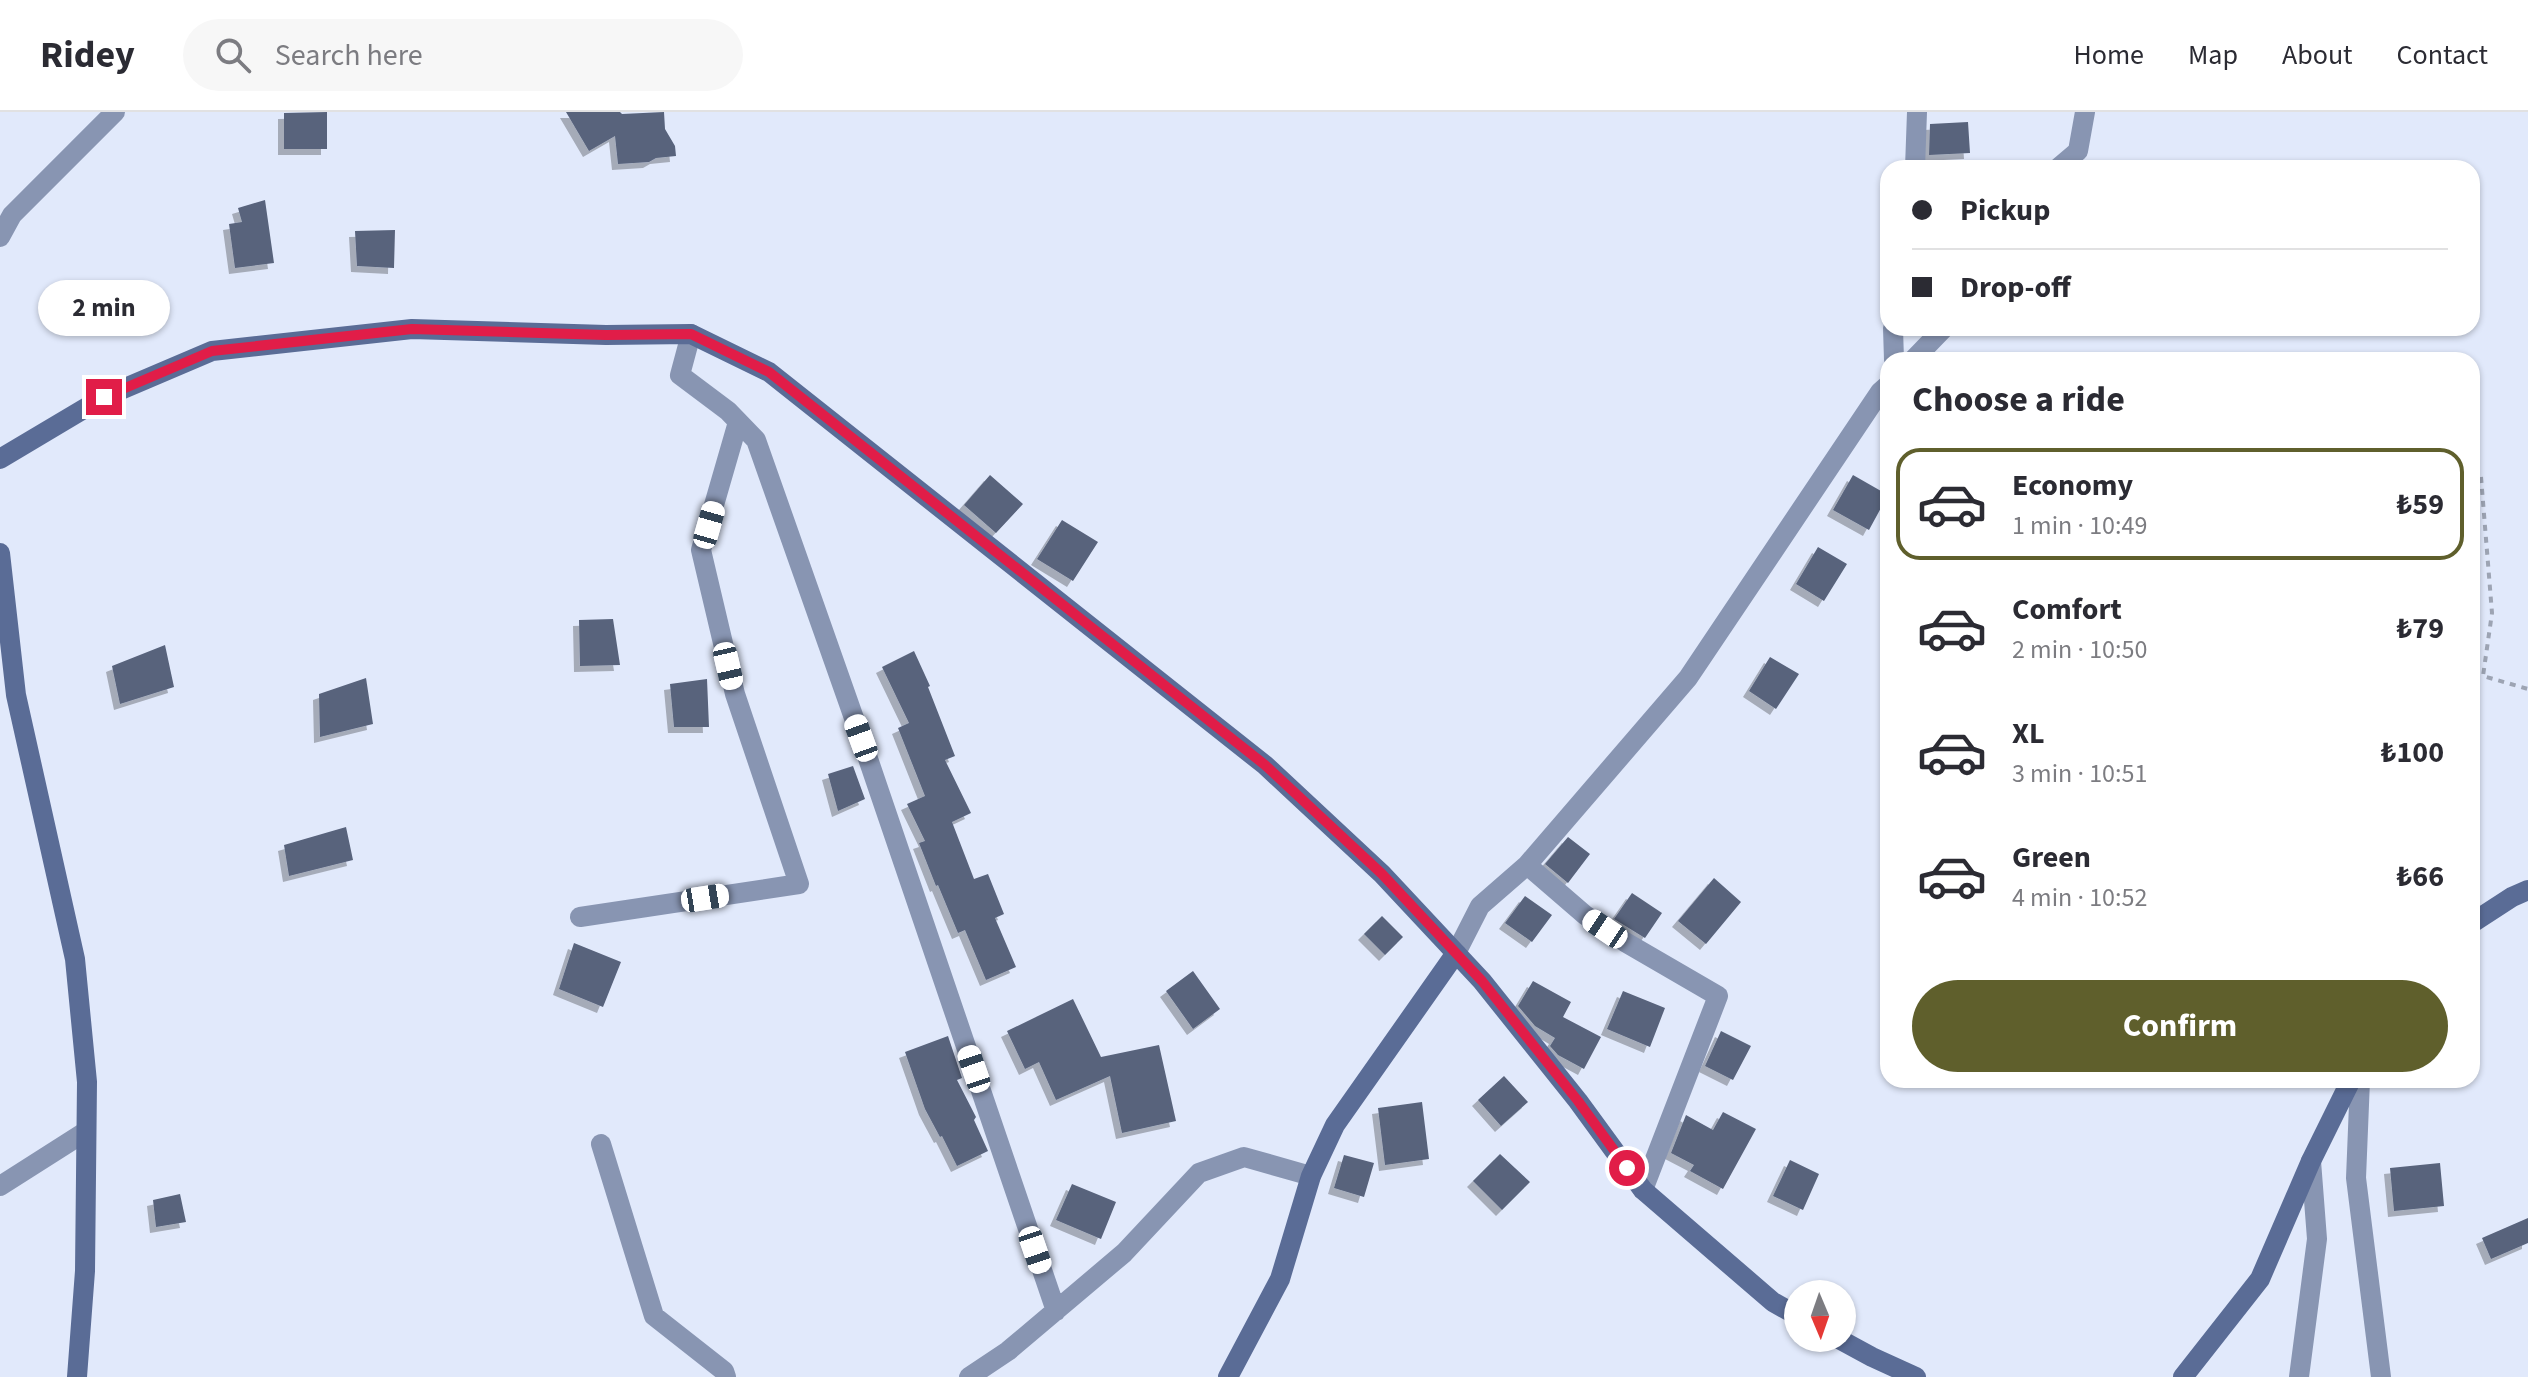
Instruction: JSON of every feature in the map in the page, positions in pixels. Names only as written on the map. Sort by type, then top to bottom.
[{"type":"main road","points":[[0,459],[104,397],[212,351],[412,329],[606,335],[691,334],[769,372],[1265,765],[1382,874],[1482,981],[1578,1101],[1643,1190],[1784,1308]]},
{"type":"main road","points":[[0,553],[16,695],[75,959],[87,1082],[85,1271],[77,1377]]},
{"type":"main road","points":[[2480,918],[2528,890]]},
{"type":"main road","points":[[1228,1377],[1280,1279],[1311,1176],[1335,1125],[1456,953]]},
{"type":"main road","points":[[2183,1377],[2260,1279],[2311,1161],[2347,1088]]},
{"type":"main road","points":[[1856,1348],[1916,1377]]},
{"type":"street","points":[[0,237],[12,215],[115,112]]},
{"type":"street","points":[[1915,160],[1917,112]]},
{"type":"street","points":[[2067,160],[2078,151],[2085,112]]},
{"type":"street","points":[[691,334],[680,375],[728,411],[756,440],[1056,1311]]},
{"type":"street","points":[[1921,352],[1936,336]]},
{"type":"street","points":[[1456,953],[1480,906],[1527,865],[1688,678],[1880,392]]},
{"type":"street","points":[[580,917],[799,884],[735,694],[701,550],[738,422]]},
{"type":"street","points":[[1527,865],[1585,915],[1718,996],[1643,1190]]},
{"type":"street","points":[[2360,1088],[2356,1178],[2381,1377]]},
{"type":"street","points":[[0,1186],[85,1132]]},
{"type":"street","points":[[601,1144],[654,1316],[724,1371],[726,1377]]},
{"type":"street","points":[[969,1377],[1008,1351],[1124,1253],[1199,1173],[1244,1157],[1311,1176]]},
{"type":"street","points":[[2299,1377],[2317,1239],[2311,1161]]},
{"type":"path","points":[[2481,477],[2492,613],[2483,676],[2528,689]]},
{"type":"building","points":[[327,112],[327,149],[284,149],[284,113]]},
{"type":"building","points":[[566,112],[664,112],[665,129],[675,146],[676,156],[618,164],[615,136],[589,151]]},
{"type":"building","points":[[1968,122],[1970,153],[1929,155],[1930,124]]},
{"type":"building","points":[[265,200],[274,263],[235,268],[229,224],[242,222],[238,208]]},
{"type":"building","points":[[395,230],[394,268],[357,266],[355,231]]},
{"type":"building","points":[[990,475],[1023,504],[996,533],[964,505]]},
{"type":"building","points":[[1853,475],[1880,490],[1880,510],[1869,530],[1833,510]]},
{"type":"building","points":[[1062,520],[1098,542],[1073,581],[1037,559]]},
{"type":"building","points":[[1818,547],[1847,564],[1824,601],[1796,584]]},
{"type":"building","points":[[613,619],[620,665],[580,666],[579,620]]},
{"type":"building","points":[[165,645],[174,687],[120,704],[112,666]]},
{"type":"building","points":[[914,651],[955,756],[945,760],[971,813],[952,822],[974,879],[988,874],[1004,914],[995,918],[1016,967],[986,980],[965,930],[958,933],[936,886],[919,843],[925,841],[907,804],[925,796],[898,728],[909,723],[882,667]]},
{"type":"building","points":[[1770,657],[1799,674],[1776,709],[1749,691]]},
{"type":"building","points":[[366,678],[373,724],[320,737],[319,694]]},
{"type":"building","points":[[707,679],[709,727],[674,727],[670,684]]},
{"type":"building","points":[[853,766],[865,799],[838,811],[828,774]]},
{"type":"building","points":[[346,827],[353,860],[289,876],[284,845]]},
{"type":"building","points":[[1568,837],[1590,854],[1568,883],[1545,864]]},
{"type":"building","points":[[1714,878],[1741,902],[1706,944],[1678,921]]},
{"type":"building","points":[[1632,893],[1662,913],[1645,938],[1614,919]]},
{"type":"building","points":[[1525,896],[1552,915],[1532,942],[1505,923]]},
{"type":"building","points":[[1382,916],[1403,937],[1385,955],[1364,934]]},
{"type":"building","points":[[574,943],[621,962],[603,1007],[559,989]]},
{"type":"building","points":[[1193,971],[1220,1009],[1193,1029],[1166,991]]},
{"type":"building","points":[[1533,981],[1571,1002],[1563,1017],[1601,1037],[1584,1069],[1558,1055],[1550,1046],[1555,1038],[1535,1026],[1518,1006]]},
{"type":"building","points":[[1623,991],[1665,1008],[1650,1047],[1607,1029]]},
{"type":"building","points":[[1073,999],[1101,1057],[1159,1045],[1176,1121],[1122,1133],[1110,1076],[1056,1100],[1039,1062],[1025,1069],[1007,1031]]},
{"type":"building","points":[[1721,1031],[1751,1046],[1733,1080],[1705,1066]]},
{"type":"building","points":[[948,1036],[962,1078],[957,1080],[976,1117],[974,1120],[988,1151],[957,1166],[925,1109],[905,1052]]},
{"type":"building","points":[[1504,1076],[1528,1102],[1501,1126],[1478,1100]]},
{"type":"building","points":[[1422,1102],[1429,1159],[1385,1165],[1378,1108]]},
{"type":"building","points":[[1723,1112],[1756,1129],[1723,1189],[1690,1171],[1694,1165],[1671,1153],[1686,1115],[1713,1130]]},
{"type":"building","points":[[1500,1154],[1530,1182],[1502,1210],[1473,1181]]},
{"type":"building","points":[[1344,1155],[1374,1163],[1364,1197],[1334,1188]]},
{"type":"building","points":[[1790,1160],[1819,1174],[1803,1210],[1773,1196]]},
{"type":"building","points":[[2440,1163],[2444,1206],[2394,1211],[2390,1168]]},
{"type":"building","points":[[1072,1184],[1116,1202],[1101,1239],[1056,1220]]},
{"type":"building","points":[[180,1194],[186,1222],[156,1227],[153,1200]]},
{"type":"building","points":[[2528,1218],[2528,1243],[2491,1259],[2482,1238]]},
{"type":"route","points":[[104,397],[212,351],[412,329],[606,335],[691,334],[769,372],[1265,765],[1382,874],[1482,981],[1627,1168]]}]
